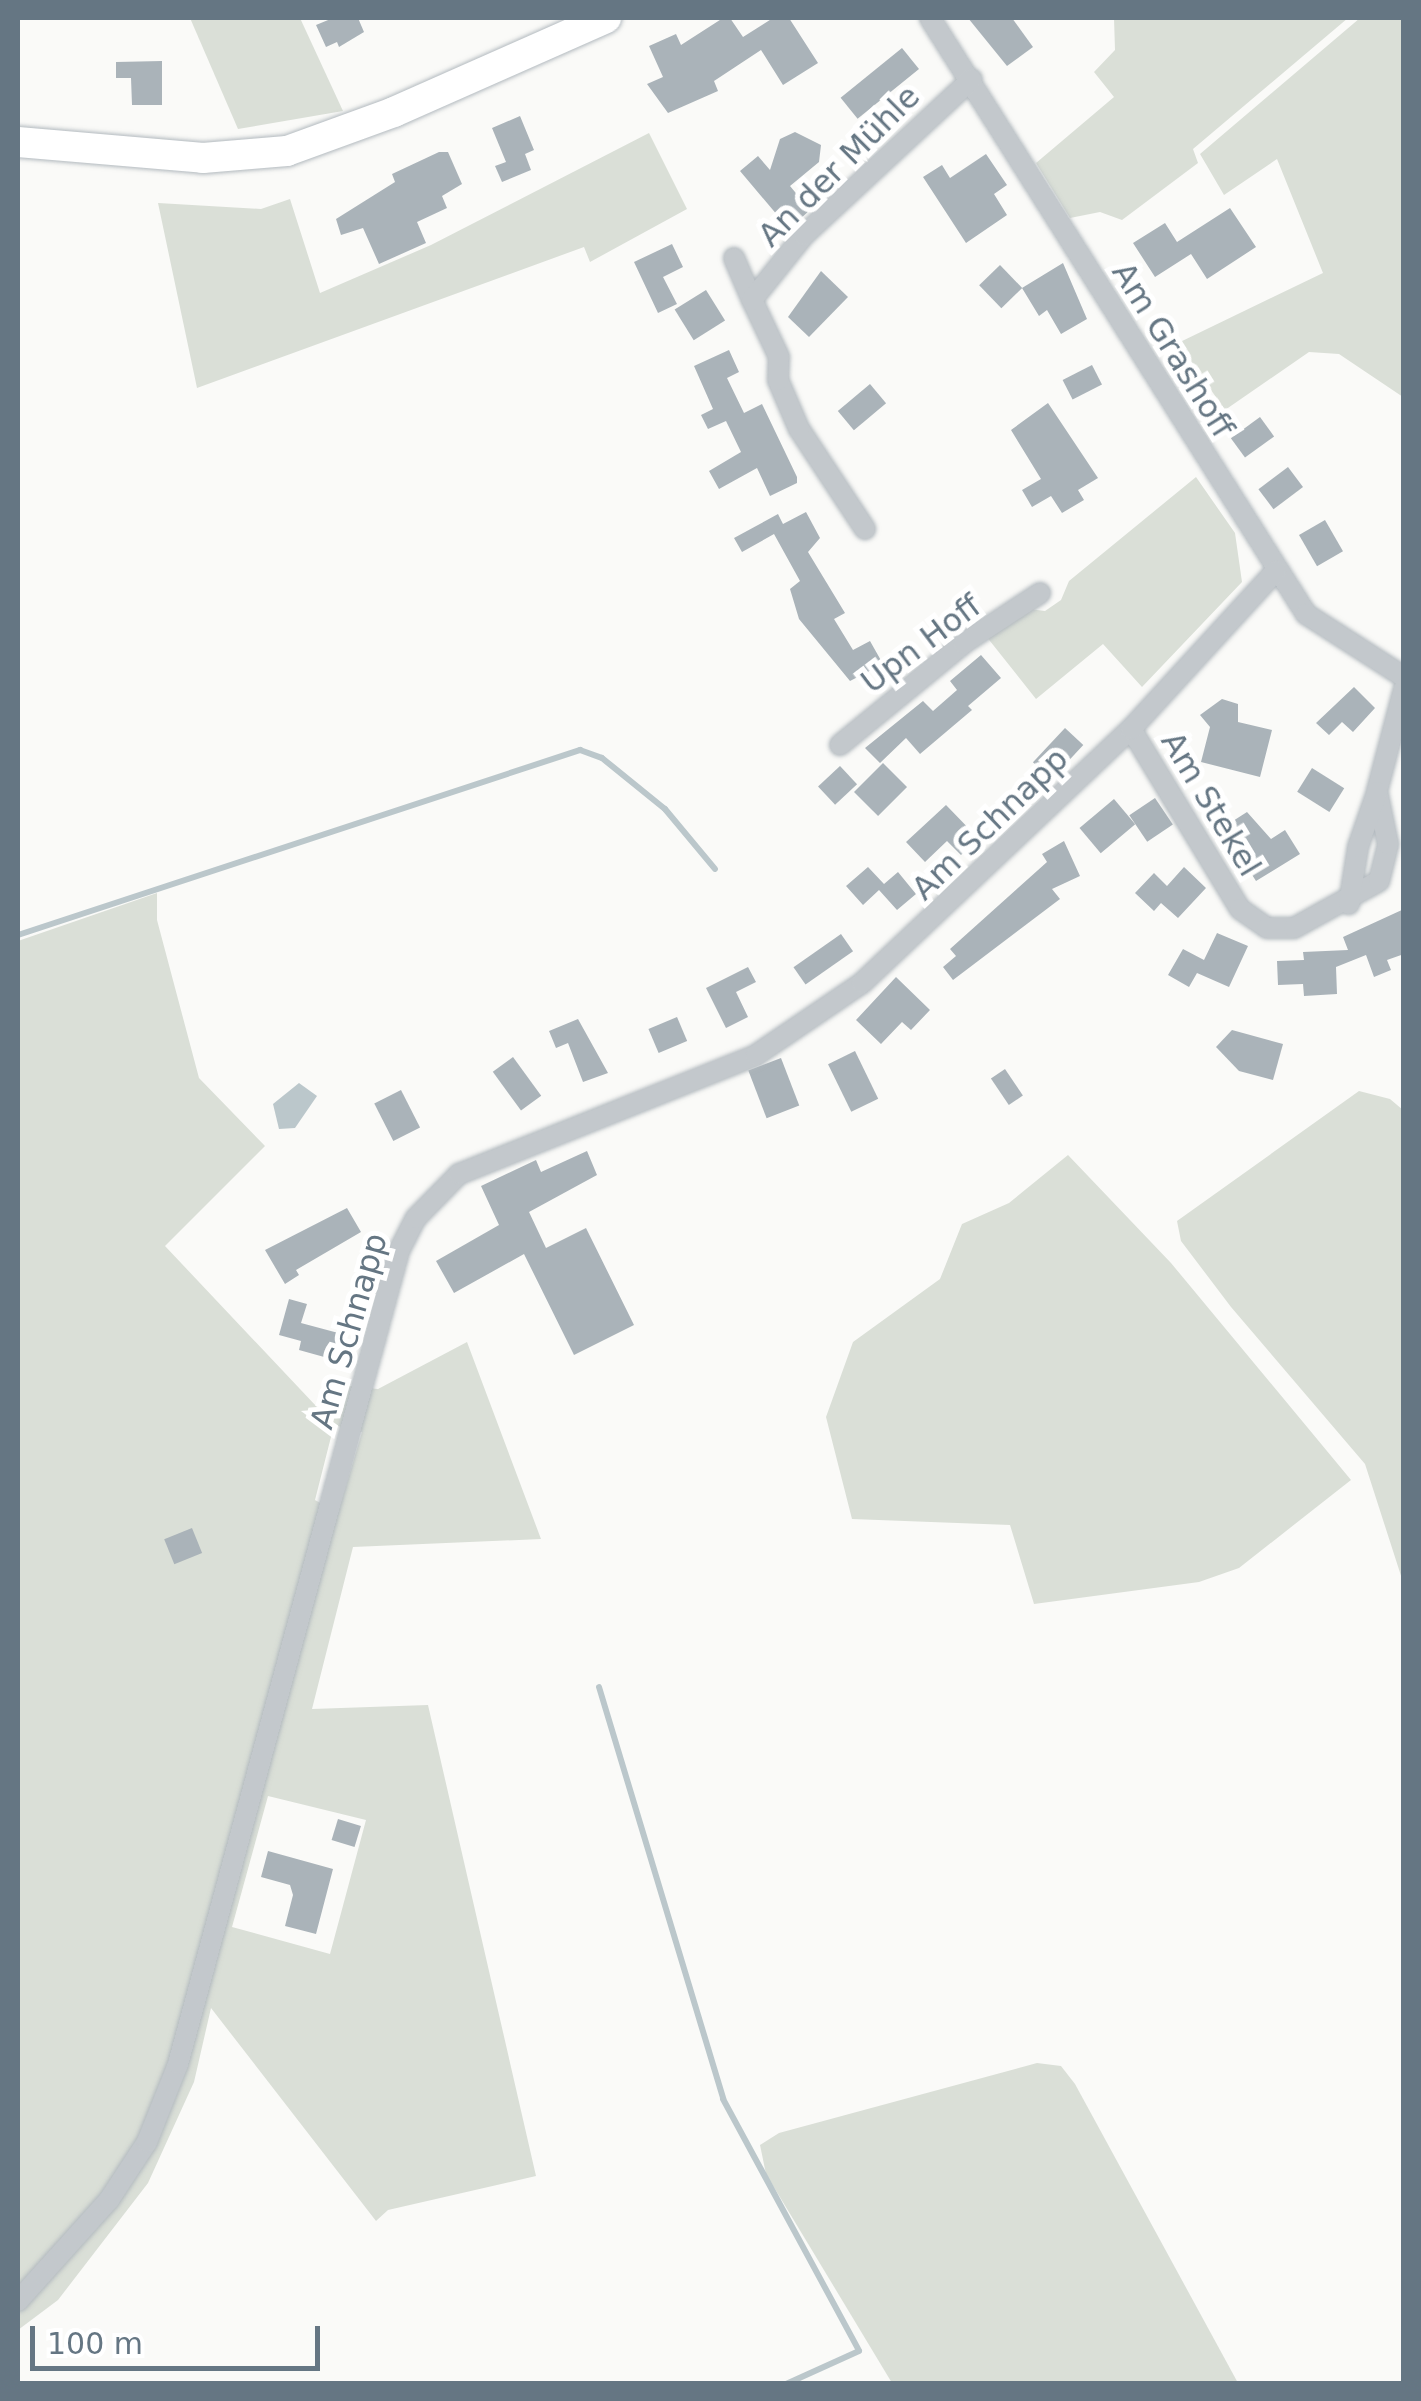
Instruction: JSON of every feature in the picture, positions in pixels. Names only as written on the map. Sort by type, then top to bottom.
[{"type":"street","points":[[18,142],[203,158],[287,151],[394,112],[606,18]]},
{"type":"street","name":"Am Grashoff","points":[[930,18],[1306,614],[1404,678]]},
{"type":"street","name":"An der Mühle","points":[[752,300],[804,235],[972,79]]},
{"type":"street","name":"An der Mühle","points":[[734,258],[778,357],[778,380],[799,430],[865,529]]},
{"type":"street","name":"Am Schnapp","points":[[18,2301],[108,2200],[147,2142],[178,2064],[400,1251],[416,1218],[460,1174],[756,1055],[847,994],[952,903],[1132,729],[1276,571]]},
{"type":"street","name":"Upn Hoff","points":[[840,744],[964,643],[1040,593]]},
{"type":"street","name":"Am Stekel","points":[[1349,904],[1358,847],[1378,790],[1404,689]]},
{"type":"street","name":"Am Stekel","points":[[1132,729],[1240,910],[1267,928],[1294,928],[1349,904],[1380,881],[1387,861],[1378,790]]},
{"type":"shaded area","points":[[190,18],[300,18],[343,111],[238,129]]},
{"type":"shaded area","points":[[1114,18],[1348,18],[1193,149],[1198,163],[1122,220],[1100,212],[1070,218],[1036,163],[1114,97],[1094,72],[1115,50]]},
{"type":"shaded area","points":[[1360,18],[1403,18],[1403,397],[1339,354],[1309,352],[1225,410],[1178,343],[1323,273],[1277,159],[1224,195],[1200,154]]},
{"type":"shaded area","points":[[649,133],[687,209],[590,262],[584,247],[197,388],[158,203],[261,209],[290,199],[320,293],[431,245]]},
{"type":"shaded area","points":[[1196,477],[1235,533],[1242,582],[1142,687],[1103,644],[1036,699],[986,636],[1029,609],[1045,611],[1061,600],[1069,581]]},
{"type":"shaded area","points":[[157,893],[157,920],[199,1078],[265,1146],[165,1246],[333,1424],[340,1385],[378,1389],[467,1342],[541,1539],[353,1547],[312,1709],[428,1705],[536,2176],[388,2210],[376,2221],[211,2008],[194,2082],[148,2183],[58,2300],[18,2330],[18,941]],"holes":[[[334,1425],[362,1432],[338,1513],[315,1500]],[[268,1796],[366,1820],[330,1954],[232,1927]]]},
{"type":"shaded area","points":[[299,1083],[317,1096],[295,1128],[279,1129],[273,1104]]},
{"type":"shaded area","points":[[1359,1091],[1390,1099],[1403,1110],[1403,1582],[1365,1464],[1231,1307],[1181,1241],[1177,1221]]},
{"type":"shaded area","points":[[1068,1155],[1171,1263],[1351,1480],[1239,1568],[1199,1582],[1034,1604],[1010,1525],[852,1519],[826,1417],[853,1342],[940,1279],[962,1224],[1009,1203]]},
{"type":"shaded area","points":[[1037,2063],[1061,2066],[1075,2084],[1238,2383],[892,2383],[766,2174],[760,2145],[779,2133]]},
{"type":"building","points":[[333,18],[358,18],[364,32],[339,47],[337,42],[326,47],[316,25]]},
{"type":"building","points":[[723,18],[730,18],[743,37],[773,18],[789,18],[818,63],[783,85],[761,50],[714,81],[718,91],[668,113],[647,84],[663,77],[649,46],[676,34],[681,45]]},
{"type":"building","points":[[968,18],[1012,18],[1033,47],[1007,66]]},
{"type":"building","points":[[902,48],[919,69],[858,119],[841,98]]},
{"type":"building","points":[[162,61],[162,105],[132,105],[131,78],[116,78],[116,62]]},
{"type":"building","points":[[520,116],[534,150],[525,154],[531,170],[502,182],[495,166],[506,162],[492,128]]},
{"type":"building","points":[[795,132],[821,145],[819,162],[790,186],[810,210],[789,229],[740,171],[758,156],[770,170],[780,139]]},
{"type":"building","points":[[439,152],[448,152],[462,184],[442,196],[447,208],[417,222],[426,243],[379,264],[363,228],[341,235],[336,219],[395,182],[392,174]]},
{"type":"building","points":[[986,154],[1007,185],[994,194],[1007,215],[966,243],[923,177],[942,165],[950,178]]},
{"type":"building","points":[[1230,208],[1256,247],[1207,279],[1191,254],[1155,277],[1133,243],[1165,223],[1177,242]]},
{"type":"building","points":[[672,244],[683,267],[663,277],[677,304],[658,313],[634,262]]},
{"type":"building","points":[[1063,263],[1087,319],[1061,334],[1047,310],[1039,316],[1022,288]]},
{"type":"building","points":[[1000,265],[1022,288],[1001,308],[979,285]]},
{"type":"building","points":[[821,271],[848,297],[809,337],[788,317]]},
{"type":"building","points":[[706,290],[725,321],[694,340],[675,310]]},
{"type":"building","points":[[729,350],[739,372],[727,378],[744,413],[762,404],[797,477],[797,483],[770,496],[757,468],[719,489],[709,471],[741,452],[726,421],[708,429],[701,415],[713,409],[694,366]]},
{"type":"building","points":[[1092,365],[1102,385],[1073,400],[1063,380]]},
{"type":"building","points":[[870,384],[886,403],[854,430],[838,411]]},
{"type":"building","points":[[1048,403],[1098,478],[1078,490],[1084,500],[1062,513],[1051,496],[1032,507],[1022,490],[1041,479],[1011,430]]},
{"type":"building","points":[[1260,417],[1274,436],[1245,458],[1231,438]]},
{"type":"building","points":[[1288,467],[1303,487],[1273,509],[1258,489]]},
{"type":"building","points":[[806,512],[820,538],[808,552],[845,613],[834,619],[853,650],[870,641],[883,664],[850,681],[799,619],[790,589],[800,581],[774,534],[742,552],[734,538],[778,514],[783,524]]},
{"type":"building","points":[[1325,520],[1343,551],[1317,566],[1299,535]]},
{"type":"building","points":[[981,655],[1001,678],[968,706],[972,710],[920,754],[906,738],[880,763],[865,748],[923,701],[933,711],[957,690],[950,681]]},
{"type":"building","points":[[1354,687],[1375,708],[1353,732],[1342,722],[1329,735],[1316,723]]},
{"type":"building","points":[[1222,699],[1238,704],[1238,722],[1272,730],[1260,777],[1201,762],[1210,727],[1200,715]]},
{"type":"building","points":[[1065,728],[1083,745],[1051,779],[1033,762]]},
{"type":"building","points":[[883,763],[907,787],[878,816],[854,792]]},
{"type":"building","points":[[840,766],[857,784],[835,805],[818,786]]},
{"type":"building","points":[[1312,768],[1344,788],[1329,812],[1297,792]]},
{"type":"building","points":[[1155,798],[1173,825],[1147,842],[1129,815]]},
{"type":"building","points":[[1114,799],[1135,824],[1101,853],[1080,828]]},
{"type":"building","points":[[946,805],[978,838],[961,855],[947,841],[925,862],[906,842]]},
{"type":"building","points":[[1247,812],[1271,839],[1285,830],[1300,854],[1256,881],[1222,828]]},
{"type":"building","points":[[1064,841],[1080,876],[1052,889],[1060,899],[953,980],[943,967],[956,956],[950,949],[1047,862],[1042,854]]},
{"type":"building","points":[[868,867],[884,884],[898,872],[916,894],[897,910],[879,890],[863,905],[846,886]]},
{"type":"building","points":[[1184,867],[1206,888],[1178,918],[1161,903],[1154,911],[1135,893],[1154,873],[1167,886]]},
{"type":"building","points":[[1404,909],[1404,954],[1387,960],[1391,970],[1374,977],[1366,955],[1336,967],[1337,994],[1304,996],[1303,984],[1278,985],[1277,961],[1304,960],[1303,952],[1348,950],[1343,937]]},
{"type":"building","points":[[1217,933],[1248,946],[1229,987],[1197,973],[1189,987],[1168,975],[1183,949],[1204,960]]},
{"type":"building","points":[[841,934],[853,951],[806,984],[793,967]]},
{"type":"building","points":[[748,967],[756,982],[736,992],[748,1017],[726,1028],[706,988]]},
{"type":"building","points":[[896,977],[930,1010],[911,1030],[902,1022],[881,1044],[856,1020]]},
{"type":"building","points":[[677,1017],[687,1041],[659,1053],[648,1029]]},
{"type":"building","points":[[578,1019],[608,1073],[583,1082],[568,1043],[556,1048],[549,1031]]},
{"type":"building","points":[[1232,1030],[1283,1044],[1273,1080],[1239,1071],[1216,1047]]},
{"type":"building","points":[[855,1051],[878,1099],[851,1112],[828,1064]]},
{"type":"building","points":[[513,1057],[541,1096],[521,1111],[493,1072]]},
{"type":"building","points":[[781,1058],[799,1106],[767,1118],[748,1071]]},
{"type":"building","points":[[1005,1069],[1023,1096],[1009,1105],[991,1079]]},
{"type":"building","points":[[401,1090],[420,1127],[393,1141],[374,1104]]},
{"type":"building","points":[[587,1151],[597,1175],[529,1212],[546,1248],[586,1228],[634,1325],[574,1355],[524,1254],[454,1293],[436,1261],[499,1225],[481,1186],[536,1160],[541,1172]]},
{"type":"building","points":[[347,1208],[361,1232],[296,1270],[299,1275],[285,1284],[265,1250]]},
{"type":"building","points":[[289,1299],[307,1304],[301,1323],[342,1334],[335,1360],[299,1350],[301,1341],[279,1335]]},
{"type":"building","points":[[192,1528],[202,1553],[174,1564],[164,1539]]},
{"type":"building","points":[[338,1819],[361,1826],[355,1847],[332,1840]]},
{"type":"building","points":[[268,1851],[333,1869],[316,1934],[285,1926],[293,1895],[290,1885],[261,1877]]},
{"type":"waterway","points":[[18,935],[580,750],[602,758],[665,809],[715,869]]},
{"type":"waterway","points":[[599,1687],[723,2099],[859,2351],[786,2384]]}]
